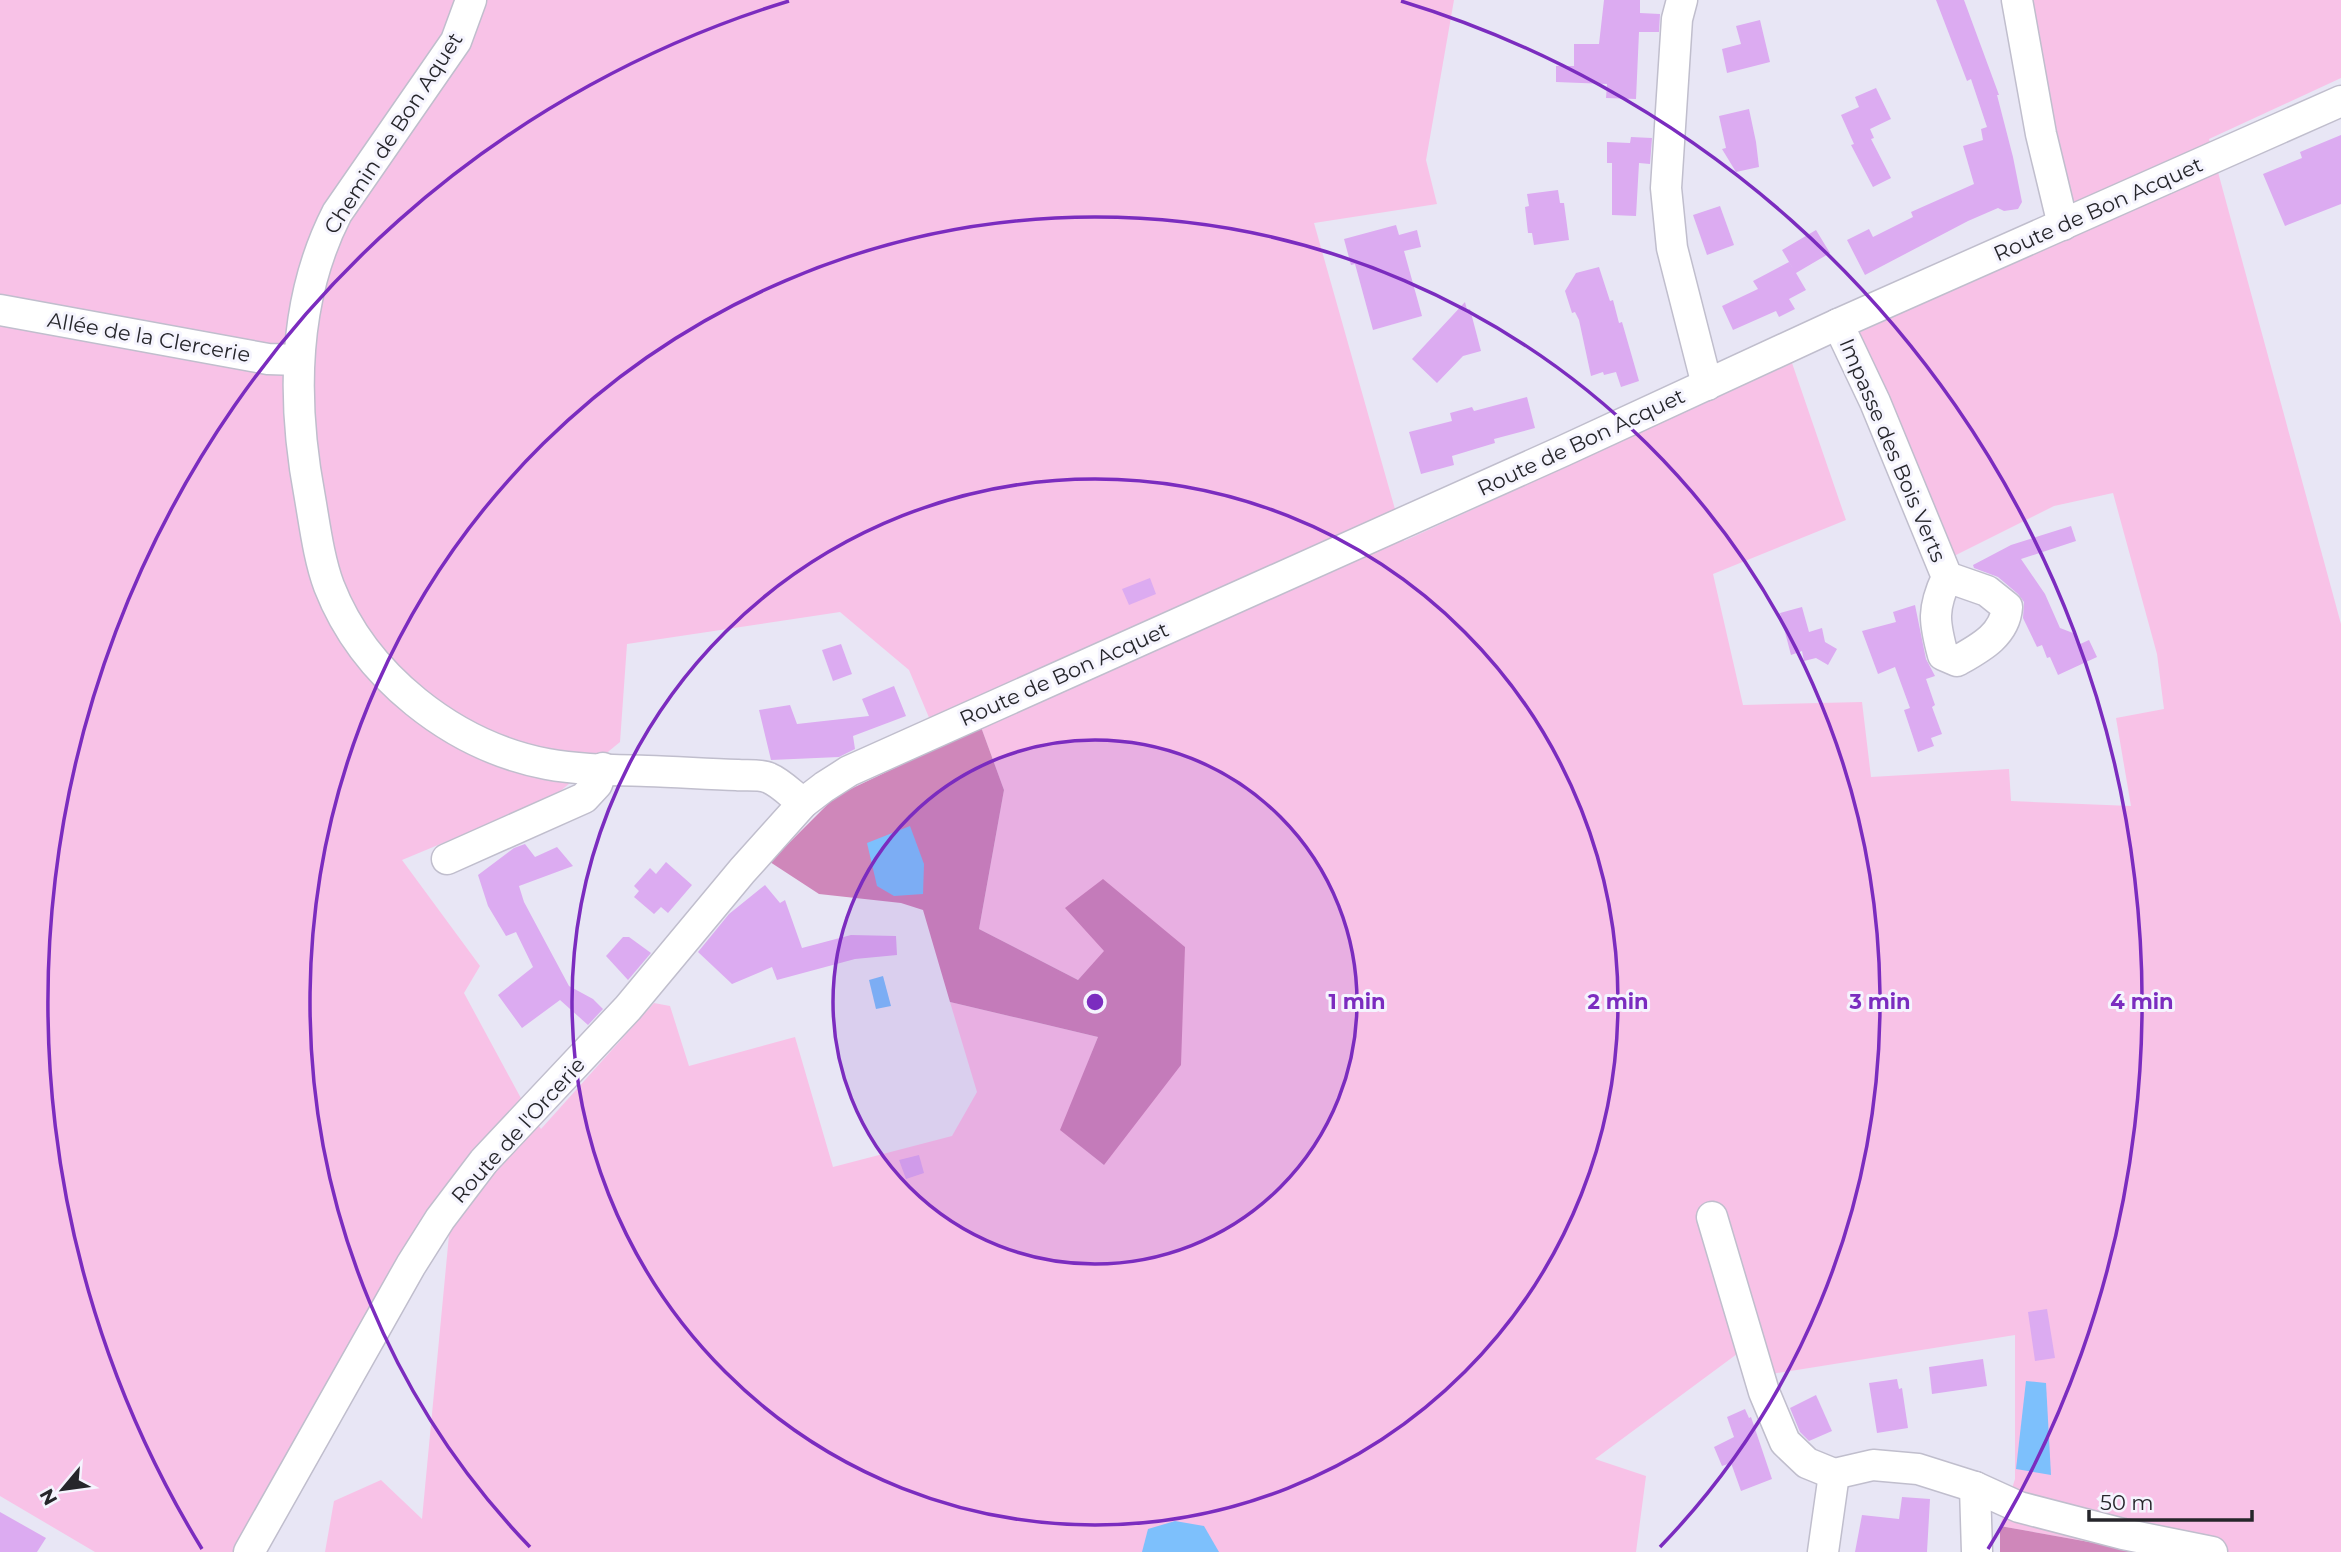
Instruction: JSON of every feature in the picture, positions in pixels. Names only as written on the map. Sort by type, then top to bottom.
[{"type":"street","name":"Chemin de Bon Aquet","points":[[471,0],[456,41],[337,213],[323,241],[312,276],[301,330],[298,403],[305,474],[329,586],[346,622],[377,665],[410,697],[446,725],[496,749],[547,764],[768,777],[813,795]]},
{"type":"street","points":[[1682,0],[1677,19],[1666,188],[1672,248],[1707,385]]},
{"type":"street","points":[[2017,0],[2041,134],[2063,225]]},
{"type":"street","name":"Route de Bon Acquet","points":[[813,795],[849,771],[1838,324],[2341,101]]},
{"type":"street","name":"Allée de la Clercerie","points":[[0,310],[268,359],[299,360]]},
{"type":"street","name":"Impasse des Bois Verts","points":[[1838,324],[1875,402],[1947,577]]},
{"type":"street","points":[[447,859],[584,797],[597,784],[603,768]]},
{"type":"street","name":"Route de l'Orcerie","points":[[248,1552],[411,1265],[440,1219],[484,1161],[628,1009],[743,871],[813,795]]},
{"type":"street","points":[[1712,1217],[1763,1392],[1785,1441],[1807,1463],[1834,1474],[1873,1465],[1918,1469],[1975,1487],[2032,1510],[2123,1534],[2211,1552]]},
{"type":"street","points":[[1824,1552],[1834,1474]]},
{"type":"street","points":[[1975,1487],[1977,1552]]},
{"type":"shaded area","points":[[0,0],[1454,0],[1426,160],[1437,204],[1314,223],[1404,541],[1792,363],[1846,520],[1713,574],[1743,705],[1862,702],[1871,777],[2009,769],[2011,801],[2131,806],[2116,718],[2164,709],[2157,654],[2113,493],[2054,506],[1954,556],[1858,333],[2084,230],[2064,182],[2031,0],[2341,0],[2341,78],[2209,139],[2341,624],[2341,1552],[2145,1552],[2000,1526],[2015,1479],[2015,1335],[1771,1374],[1741,1351],[1595,1459],[1646,1476],[1636,1552],[325,1552],[334,1501],[381,1480],[422,1519],[455,1172],[261,1552],[95,1552],[0,1496]],"holes":[[[840,612],[909,670],[941,746],[981,727],[1004,790],[979,929],[1078,980],[1105,951],[1104,1165],[1061,1130],[1098,1037],[950,1002],[977,1092],[952,1136],[833,1167],[795,1037],[689,1066],[670,1006],[654,1003],[541,1129],[523,1102],[464,993],[480,966],[402,860],[553,797],[620,742],[627,644]]]},
{"type":"shaded area","points":[[981,727],[1004,790],[979,929],[1078,980],[1104,951],[1065,908],[1103,879],[1185,947],[1181,1065],[1104,1165],[1060,1130],[1098,1037],[950,1002],[923,910],[901,903],[819,894],[770,862],[836,796]]},
{"type":"shaded area","points":[[2000,1526],[2145,1552],[2000,1552]]},
{"type":"water","points":[[910,826],[924,864],[923,894],[894,896],[877,886],[867,843]]},
{"type":"water","points":[[883,976],[891,1006],[876,1009],[869,980]]},
{"type":"water","points":[[2026,1381],[2046,1383],[2051,1475],[2016,1469]]},
{"type":"water","points":[[1175,1521],[1204,1526],[1219,1552],[1142,1552],[1148,1529]]},
{"type":"building","points":[[1604,0],[1640,0],[1640,13],[1660,14],[1659,32],[1639,32],[1636,99],[1606,98],[1607,84],[1556,82],[1556,66],[1574,66],[1574,44],[1599,44]]},
{"type":"building","points":[[1936,0],[1964,0],[1999,95],[2022,202],[2018,209],[2004,211],[1998,208],[1968,221],[1865,275],[1847,240],[1869,229],[1873,237],[1913,217],[1911,212],[1974,184],[1963,146],[1983,140],[1981,129],[1987,127],[1971,79],[1967,81]]},
{"type":"building","points":[[1760,20],[1770,62],[1727,73],[1722,49],[1741,44],[1736,26]]},
{"type":"building","points":[[1876,88],[1891,119],[1870,129],[1874,138],[1871,139],[1891,178],[1873,187],[1851,145],[1854,144],[1841,115],[1859,107],[1855,97]]},
{"type":"building","points":[[1749,109],[1759,167],[1736,172],[1722,149],[1726,148],[1719,116]]},
{"type":"building","points":[[2341,135],[2341,204],[2285,226],[2263,174],[2302,158],[2300,152]]},
{"type":"building","points":[[1631,137],[1652,138],[1650,164],[1639,163],[1636,216],[1612,215],[1612,163],[1607,163],[1607,142],[1630,143]]},
{"type":"building","points":[[1558,190],[1560,203],[1564,203],[1569,240],[1534,245],[1532,233],[1528,233],[1525,207],[1529,206],[1527,194]]},
{"type":"building","points":[[1720,206],[1734,245],[1707,255],[1693,215]]},
{"type":"building","points":[[1396,225],[1399,235],[1417,230],[1421,247],[1404,251],[1422,316],[1373,330],[1355,264],[1351,265],[1344,239]]},
{"type":"building","points":[[1816,230],[1830,253],[1796,273],[1806,290],[1789,299],[1795,309],[1779,317],[1776,311],[1733,330],[1722,306],[1758,289],[1753,281],[1789,262],[1795,272],[1782,250]]},
{"type":"building","points":[[1599,267],[1619,323],[1622,322],[1639,381],[1621,387],[1616,372],[1591,376],[1579,320],[1575,312],[1572,313],[1565,291],[1576,273]]},
{"type":"building","points":[[1465,302],[1467,310],[1470,309],[1481,351],[1463,356],[1437,383],[1412,359]]},
{"type":"building","points":[[1527,397],[1535,428],[1494,439],[1495,443],[1452,456],[1454,465],[1421,474],[1409,432],[1452,421],[1450,413],[1472,407],[1474,411]]},
{"type":"building","points":[[2071,526],[2076,541],[2021,559],[2045,594],[2060,628],[2073,633],[2078,645],[2089,640],[2097,657],[2058,675],[2042,645],[2037,647],[2023,618],[2024,602],[2018,594],[1998,577],[1974,568],[1973,565],[2011,545]]},
{"type":"building","points":[[1150,578],[1156,594],[1129,605],[1122,589]]},
{"type":"building","points":[[1915,605],[1926,659],[1935,676],[1926,679],[1942,734],[1931,738],[1934,746],[1918,752],[1904,710],[1910,708],[1895,667],[1878,674],[1862,631],[1896,622],[1893,612]]},
{"type":"building","points":[[1802,607],[1809,632],[1822,628],[1825,642],[1837,649],[1828,665],[1816,658],[1804,661],[1802,651],[1791,655],[1780,613]]},
{"type":"building","points":[[841,644],[852,674],[833,681],[822,650]]},
{"type":"building","points":[[894,686],[906,716],[853,736],[855,749],[839,757],[771,760],[759,710],[790,705],[797,724],[869,716],[862,699]]},
{"type":"building","points":[[525,844],[535,857],[557,847],[573,866],[519,886],[524,902],[569,986],[593,999],[603,1009],[588,1025],[560,1000],[522,1028],[498,995],[533,967],[516,932],[506,936],[488,906],[478,875],[514,848]]},
{"type":"building","points":[[666,862],[692,885],[668,913],[661,907],[654,914],[634,897],[639,891],[634,886],[650,868],[656,874]]},
{"type":"building","points":[[765,885],[780,903],[785,900],[802,948],[851,935],[896,936],[897,955],[855,959],[777,980],[772,967],[732,984],[698,952],[729,914]]},
{"type":"building","points":[[623,937],[629,937],[651,953],[628,980],[606,956]]},
{"type":"building","points":[[919,1155],[924,1173],[906,1179],[899,1160]]},
{"type":"building","points":[[2047,1309],[2055,1358],[2035,1361],[2028,1312]]},
{"type":"building","points":[[1983,1359],[1987,1386],[1932,1394],[1929,1367]]},
{"type":"building","points":[[1897,1379],[1899,1389],[1902,1388],[1908,1428],[1877,1433],[1869,1383]]},
{"type":"building","points":[[1816,1395],[1832,1431],[1809,1441],[1800,1432],[1790,1408]]},
{"type":"building","points":[[1745,1409],[1749,1418],[1751,1417],[1772,1479],[1741,1491],[1731,1463],[1722,1466],[1714,1447],[1734,1437],[1727,1417]]},
{"type":"building","points":[[1902,1497],[1930,1499],[1927,1552],[1855,1552],[1862,1515],[1899,1519]]},
{"type":"building","points":[[0,1512],[46,1538],[37,1552],[0,1552]]}]
